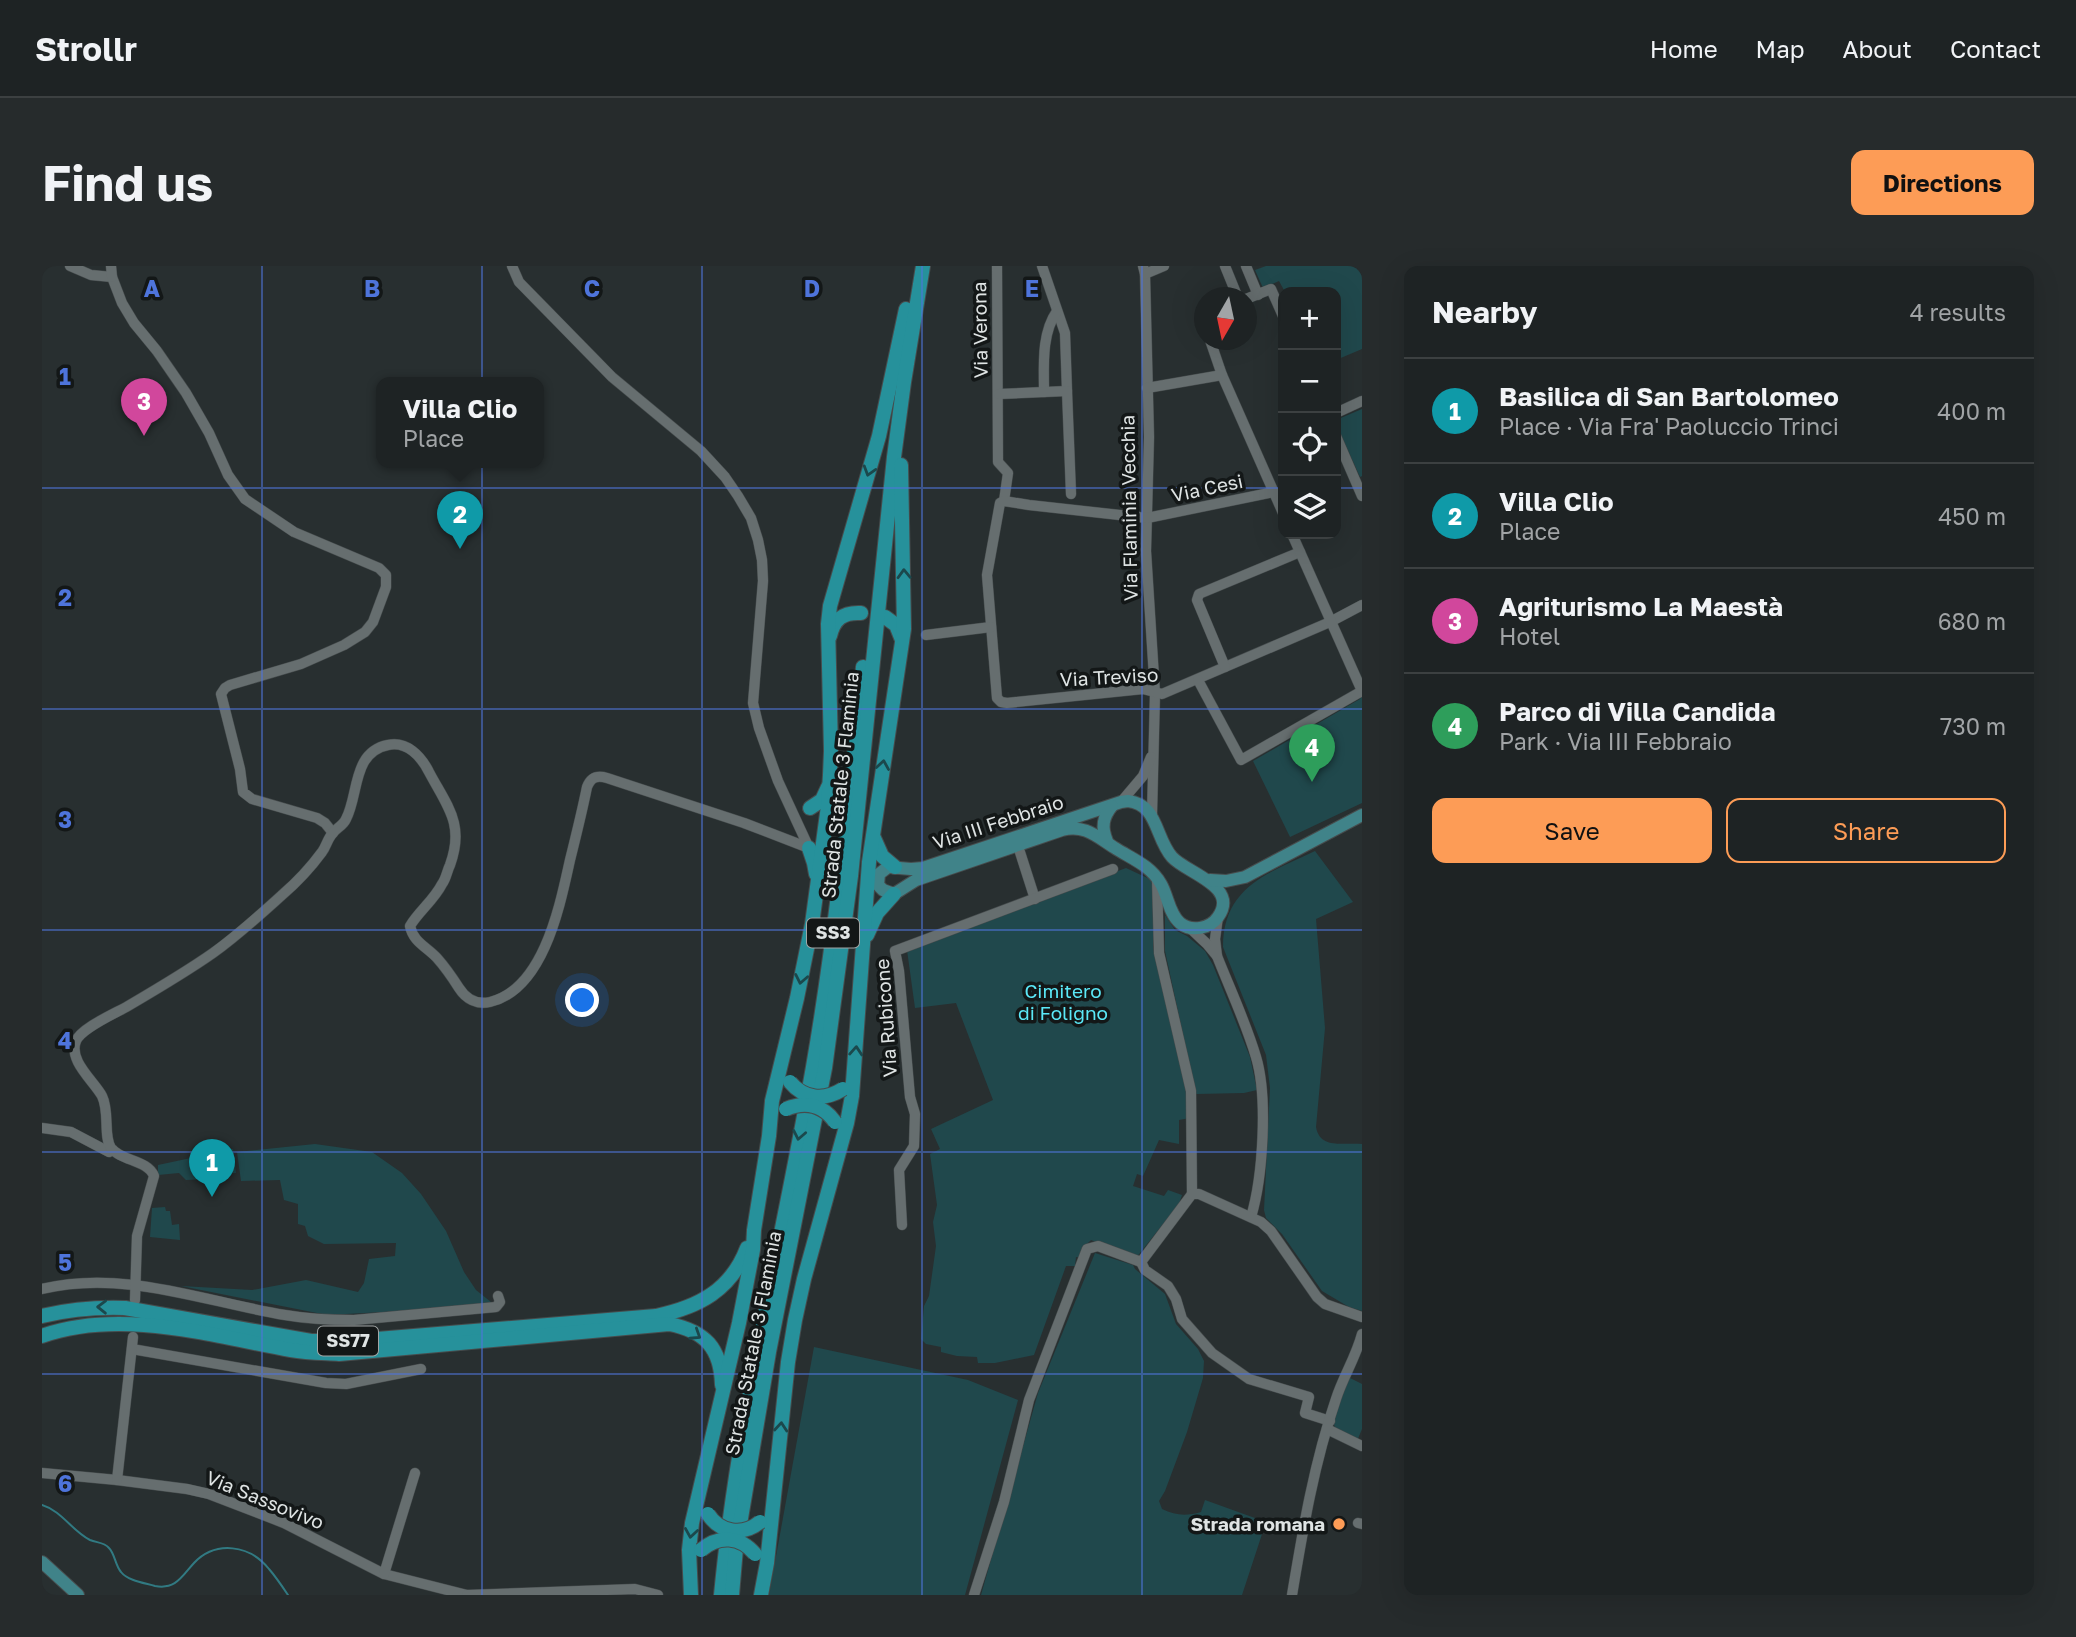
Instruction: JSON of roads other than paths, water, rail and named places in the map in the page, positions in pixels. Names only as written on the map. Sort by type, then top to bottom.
[{"type":"highway","name":"Strada Statale 3 Flaminia","points":[[732,1595],[736,1549],[769,1352],[825,1068],[852,863],[913,266]]},
{"type":"highway","name":"Strada Statale 3 Flaminia","points":[[721,1595],[725,1550],[757,1352],[813,1067],[828,972],[877,532],[910,309],[923,266]]},
{"type":"highway","points":[[761,1595],[795,1320],[842,1143],[854,1078],[873,832],[905,625],[901,469],[914,352],[910,309]]},
{"type":"highway","points":[[691,1595],[688,1564],[690,1536],[739,1323],[753,1250],[772,1101],[797,998],[818,887],[830,775],[830,606],[879,436],[910,309]]},
{"type":"highway","points":[[828,644],[836,620],[846,614],[861,613]]},
{"type":"highway","points":[[885,617],[896,625],[902,642]]},
{"type":"highway","points":[[810,808],[822,800],[830,775]]},
{"type":"highway","points":[[873,832],[882,856],[895,867]]},
{"type":"highway","points":[[809,848],[818,887]]},
{"type":"highway","points":[[862,953],[873,919],[894,894]]},
{"type":"highway","points":[[782,1063],[790,1082],[800,1092],[811,1096],[829,1096],[854,1078]]},
{"type":"highway","points":[[769,1136],[773,1124],[786,1110],[798,1105],[811,1105],[824,1111],[835,1122],[842,1143]]},
{"type":"highway","name":"SS77","points":[[42,1316],[69,1309],[125,1308],[311,1341],[332,1341],[656,1316],[681,1311],[706,1299],[728,1280],[741,1264],[754,1230]]},
{"type":"highway","name":"SS77","points":[[42,1336],[78,1326],[122,1324],[198,1332],[294,1351],[339,1354],[669,1324],[694,1331],[704,1338],[717,1354],[722,1397]]},
{"type":"highway","points":[[702,1488],[704,1507],[708,1514],[717,1525],[733,1531],[749,1529],[761,1522],[774,1495]]},
{"type":"highway","points":[[690,1578],[693,1563],[701,1550],[724,1539],[741,1542],[755,1554],[760,1564],[761,1595]]},
{"type":"main road","points":[[1117,804],[1140,804],[1152,815]]},
{"type":"main road","name":"Via Flaminia Vecchia","points":[[1107,841],[1103,821],[1117,804]]},
{"type":"main road","name":"Via III Febbraio","points":[[895,867],[919,869],[1117,804]]},
{"type":"main road","name":"Via Flaminia Vecchia","points":[[1152,815],[1163,845],[1173,858],[1184,868],[1210,880]]},
{"type":"main road","points":[[1210,880],[1227,881],[1245,877],[1362,815]]},
{"type":"main road","points":[[895,867],[883,869],[877,880],[881,889],[894,894],[914,880],[1070,828],[1091,831],[1140,862],[1157,879],[1176,919],[1190,928],[1208,925],[1245,877]]},
{"type":"main road","points":[[1210,880],[1220,894],[1220,911]]},
{"type":"main road","points":[[42,1562],[78,1595]]},
{"type":"street","points":[[70,266],[91,275],[111,271],[122,303],[186,393],[229,475],[245,499],[294,532],[379,568],[386,574],[384,595],[373,622],[365,632],[344,645],[301,664],[230,685],[221,694],[240,769],[243,793],[252,799],[317,818],[325,823],[332,833]]},
{"type":"street","points":[[512,266],[519,282],[583,348],[634,397],[713,464],[746,508],[758,540],[763,572],[753,703],[759,728],[785,798],[809,848]]},
{"type":"street","name":"Via Verona","points":[[997,266],[998,462],[1008,473],[1004,500]]},
{"type":"street","points":[[1042,266],[1063,322],[1066,344],[1071,494]]},
{"type":"street","points":[[1144,270],[1164,266]]},
{"type":"street","points":[[1224,266],[1240,287]]},
{"type":"street","points":[[1246,266],[1247,287]]},
{"type":"street","name":"Via Flaminia Vecchia","points":[[1144,270],[1149,437],[1146,551],[1155,693],[1152,815]]},
{"type":"street","points":[[1257,294],[1271,289],[1278,305]]},
{"type":"street","points":[[1044,393],[1046,342],[1058,311]]},
{"type":"street","points":[[1046,342],[1061,340],[1066,344]]},
{"type":"street","points":[[1213,350],[1278,501]]},
{"type":"street","points":[[1147,388],[1222,375]]},
{"type":"street","name":"Via Verona","points":[[999,394],[1067,391]]},
{"type":"street","points":[[1341,410],[1362,401]]},
{"type":"street","points":[[1341,447],[1361,492]]},
{"type":"street","name":"Via Cesi","points":[[1147,518],[1274,492]]},
{"type":"street","points":[[1004,500],[1147,518]]},
{"type":"street","name":"Via Treviso","points":[[1004,500],[1000,503],[987,575],[997,698],[1001,702],[1143,689],[1162,694],[1330,622],[1362,605]]},
{"type":"street","points":[[1198,680],[1241,760],[1362,691],[1294,539]]},
{"type":"street","points":[[1225,667],[1197,600],[1199,594],[1300,552]]},
{"type":"street","points":[[926,635],[991,628]]},
{"type":"street","points":[[135,1300],[137,1237],[154,1176],[150,1170],[113,1150],[109,1143],[104,1099],[77,1059],[76,1041],[80,1034],[92,1026],[215,952],[285,893],[320,855],[332,833],[343,824],[359,773],[365,760],[373,752],[384,746],[398,745],[409,748],[422,759],[454,820],[456,843],[442,884],[410,926],[415,939],[441,962],[463,994],[477,1002],[486,1003],[511,992],[521,984],[548,940],[557,917],[587,787],[596,776],[744,822],[809,848]]},
{"type":"street","name":"Via Flaminia Vecchia","points":[[1117,804],[1143,776],[1154,750]]},
{"type":"street","points":[[785,798],[798,807],[810,808]]},
{"type":"street","points":[[801,831],[802,818],[810,808]]},
{"type":"street","points":[[1018,846],[1035,899]]},
{"type":"street","name":"Via Rubicone","points":[[902,1225],[899,1170],[914,1146],[915,1114],[909,1097],[895,951],[1113,869]]},
{"type":"street","points":[[1141,1262],[1192,1194],[1191,1091],[1159,953],[1157,879]]},
{"type":"street","points":[[1220,911],[1215,939],[1217,957],[1256,1058],[1262,1088],[1263,1124],[1257,1197],[1251,1217]]},
{"type":"street","points":[[1190,928],[1217,957]]},
{"type":"street","points":[[42,1128],[71,1132],[109,1152],[113,1150]]},
{"type":"street","points":[[1192,1194],[1199,1194],[1261,1222],[1271,1231],[1317,1297],[1325,1304],[1362,1317]]},
{"type":"street","points":[[1257,1197],[1261,1222]]},
{"type":"street","points":[[974,1595],[1004,1502],[1029,1400],[1087,1249],[1098,1246],[1141,1262],[1145,1270],[1168,1286],[1176,1299],[1182,1319],[1212,1353],[1249,1379],[1309,1397],[1305,1413],[1362,1446]]},
{"type":"street","points":[[42,1289],[90,1283],[135,1285],[283,1315],[336,1320],[496,1307],[500,1302],[498,1296]]},
{"type":"street","points":[[1292,1595],[1305,1516],[1328,1425],[1336,1398],[1360,1353],[1362,1334]]},
{"type":"street","points":[[117,1480],[134,1337]]},
{"type":"street","points":[[132,1349],[326,1383],[346,1384],[421,1370]]},
{"type":"street","name":"Via Sassovivo","points":[[42,1473],[117,1480],[209,1494],[284,1523],[384,1574],[467,1595],[635,1589],[658,1595]]},
{"type":"street","points":[[384,1574],[415,1473]]},
{"type":"waterway","points":[[42,1505],[90,1540],[107,1546],[121,1572],[132,1580],[155,1586],[168,1586],[178,1581],[203,1556],[222,1548],[233,1548],[243,1550],[261,1561],[288,1595]]},
{"type":"place","name":"Agriturismo La Maestà","points":[[144,436]]},
{"type":"place","name":"Villa Clio","points":[[460,549]]},
{"type":"place","name":"Parco di Villa Candida","points":[[1312,782]]},
{"type":"place","name":"Basilica di San Bartolomeo","points":[[212,1197]]},
{"type":"place","name":"Strada romana","points":[[1339,1524]]},
{"type":"park label","name":"Cimitero di Foligno","points":[[1063,1002]]}]
